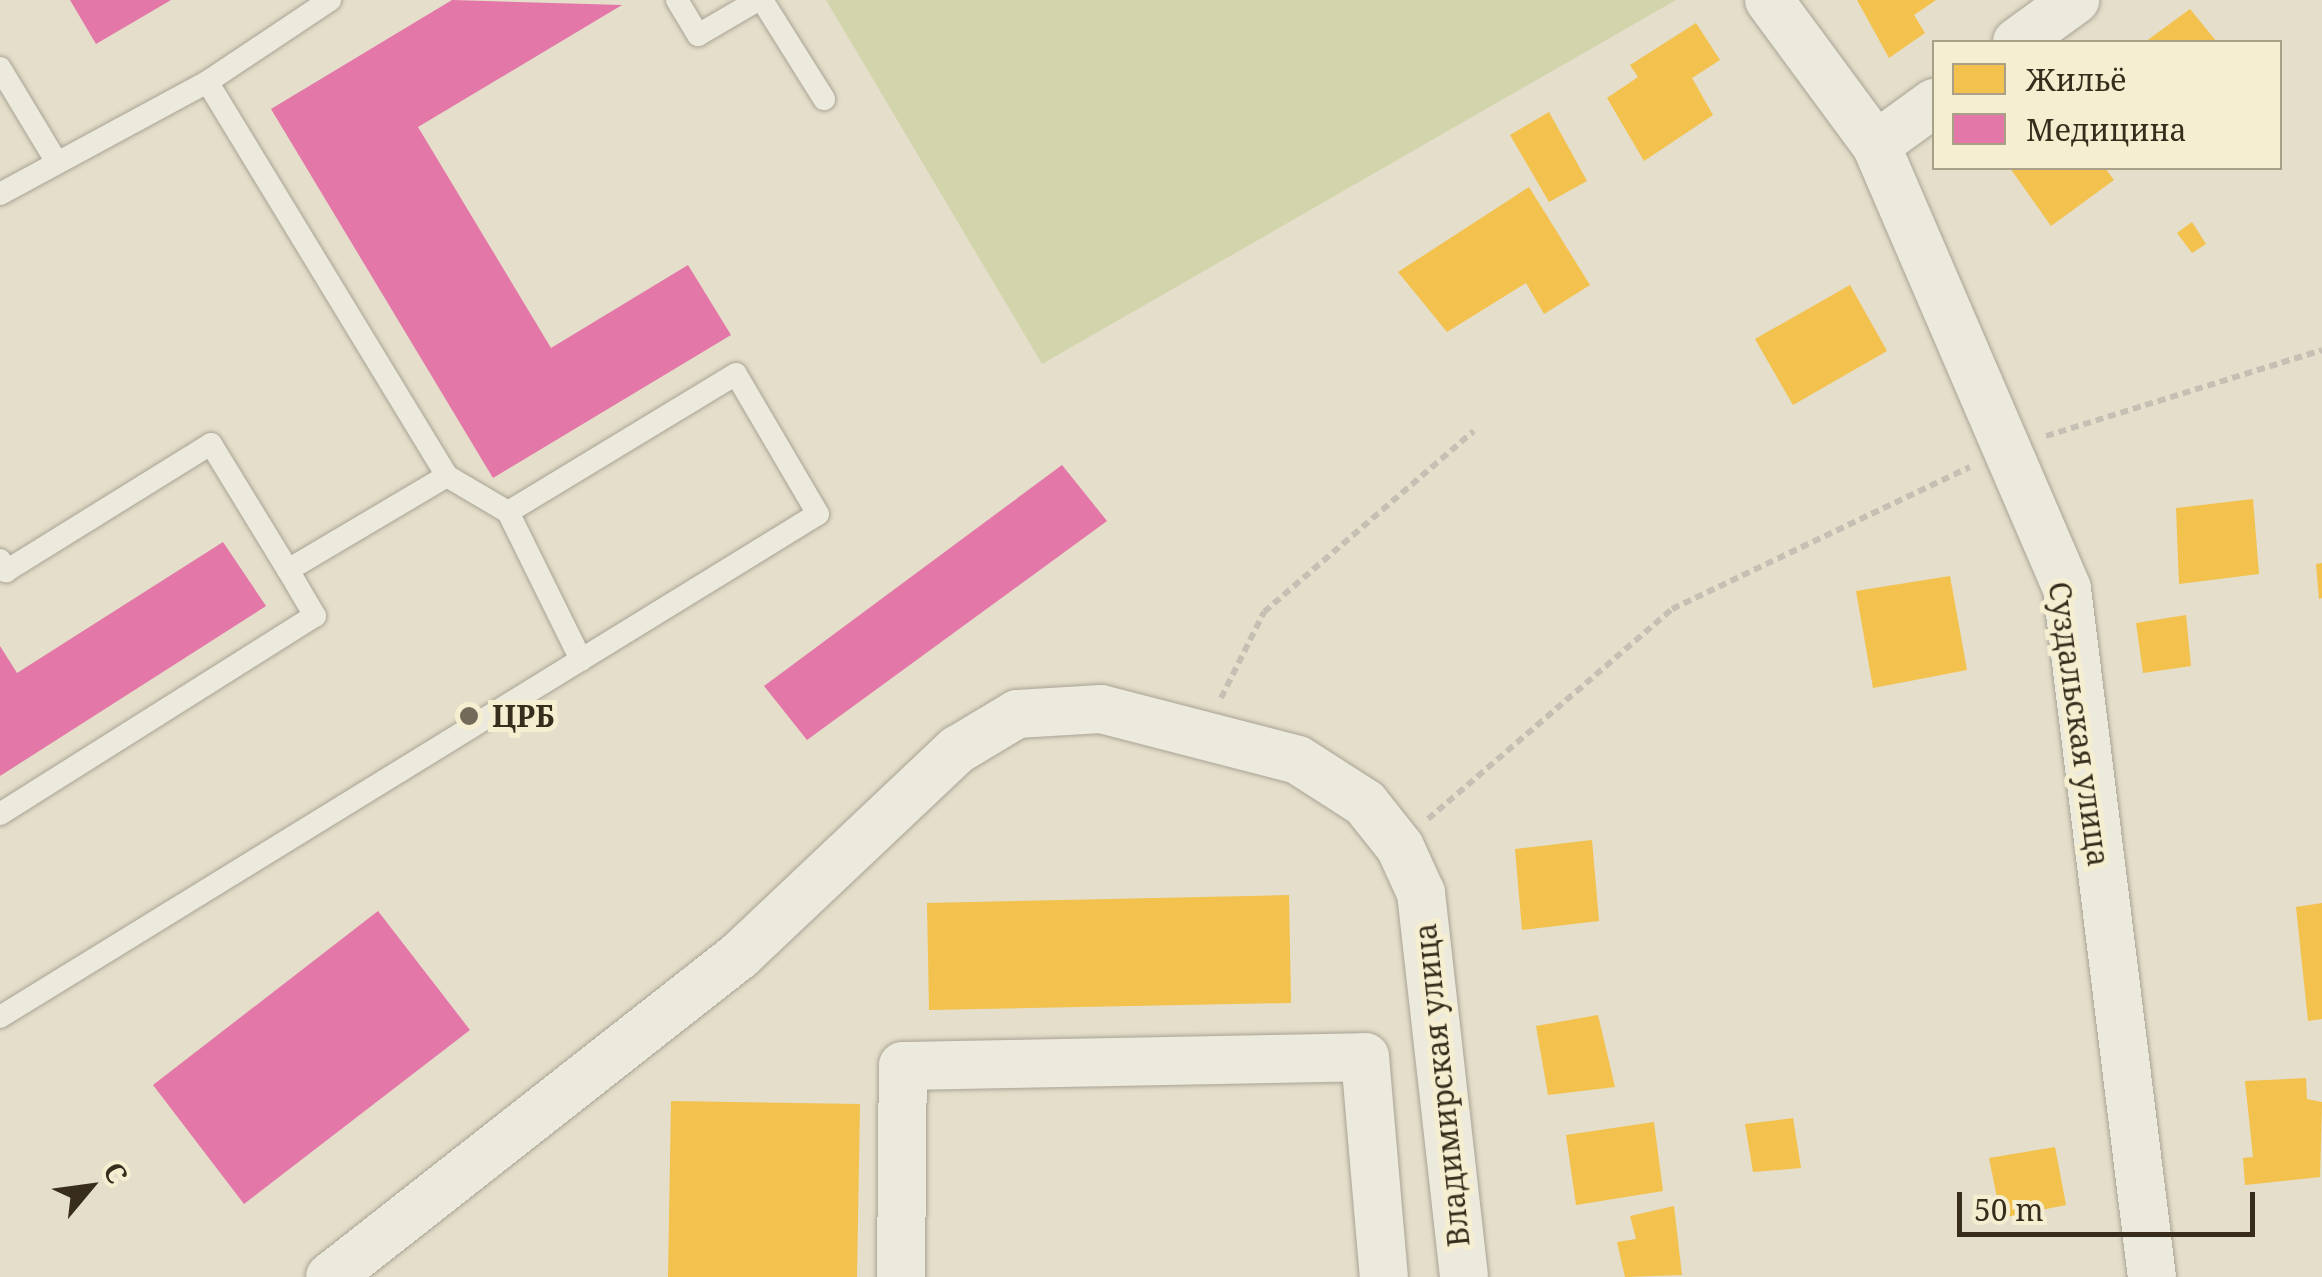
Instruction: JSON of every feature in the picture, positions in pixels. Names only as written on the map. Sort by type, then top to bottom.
[{"type":"street","name":"Суздальская улица","points":[[1769,0],[1876,145],[2066,589],[2152,1277]]},
{"type":"street","points":[[2020,40],[2075,0]]},
{"type":"street","points":[[1876,145],[1932,103]]},
{"type":"street","name":"Владимирская улица","points":[[330,1277],[740,955],[958,750],[1017,714],[1101,709],[1206,729],[1298,760],[1365,803],[1400,847],[1421,893],[1464,1277]]},
{"type":"street","points":[[901,1277],[903,1066],[1365,1057],[1384,1277]]},
{"type":"lane","points":[[0,194],[206,82],[330,0]]},
{"type":"lane","points":[[677,0],[698,35],[760,0],[824,99]]},
{"type":"lane","points":[[0,68],[56,161]]},
{"type":"lane","points":[[206,82],[447,476],[508,512],[581,660]]},
{"type":"lane","points":[[0,1018],[818,514],[736,374],[508,512]]},
{"type":"lane","points":[[0,560],[6,571],[211,444],[316,616],[0,814]]},
{"type":"lane","points":[[288,570],[447,476]]},
{"type":"path","points":[[1400,847],[1498,750],[1672,609],[2008,452],[2322,350]]},
{"type":"path","points":[[1206,729],[1264,612],[1474,431]]},
{"type":"green space","points":[[826,0],[1676,0],[1042,364]]},
{"type":"building: Жильё","points":[[1857,0],[1936,0],[1914,15],[1925,33],[1889,58]]},
{"type":"building: Жильё","points":[[2190,9],[2215,40],[2148,40]]},
{"type":"building: Жильё","points":[[1696,23],[1720,60],[1692,78],[1713,115],[1644,161],[1607,98],[1638,77],[1630,65]]},
{"type":"building: Жильё","points":[[1549,112],[1587,181],[1549,202],[1510,135]]},
{"type":"building: Жильё","points":[[2011,170],[2106,170],[2114,180],[2051,226]]},
{"type":"building: Жильё","points":[[1529,187],[1590,285],[1544,314],[1526,283],[1447,332],[1398,272]]},
{"type":"building: Жильё","points":[[2192,222],[2206,244],[2192,253],[2177,233]]},
{"type":"building: Жильё","points":[[1850,285],[1887,351],[1793,405],[1755,339]]},
{"type":"building: Жильё","points":[[2253,499],[2259,574],[2179,584],[2176,508]]},
{"type":"building: Жильё","points":[[2322,563],[2322,598],[2319,599],[2316,564]]},
{"type":"building: Жильё","points":[[1950,576],[1967,670],[1873,688],[1856,591]]},
{"type":"building: Жильё","points":[[2186,615],[2191,666],[2143,673],[2136,623]]},
{"type":"building: Жильё","points":[[1592,840],[1599,921],[1522,930],[1515,849]]},
{"type":"building: Жильё","points":[[1289,895],[1291,1003],[929,1010],[927,903]]},
{"type":"building: Жильё","points":[[2322,903],[2322,1019],[2308,1021],[2296,907]]},
{"type":"building: Жильё","points":[[1598,1015],[1615,1087],[1548,1095],[1536,1026]]},
{"type":"building: Жильё","points":[[2306,1078],[2307,1099],[2322,1102],[2320,1177],[2245,1185],[2243,1158],[2253,1157],[2245,1081]]},
{"type":"building: Жильё","points":[[671,1101],[860,1104],[857,1277],[668,1277]]},
{"type":"building: Жильё","points":[[1793,1118],[1801,1168],[1753,1172],[1745,1124]]},
{"type":"building: Жильё","points":[[1654,1122],[1663,1191],[1576,1205],[1566,1135]]},
{"type":"building: Жильё","points":[[2055,1147],[2066,1205],[2001,1218],[1989,1158]]},
{"type":"building: Жильё","points":[[1674,1206],[1682,1275],[1625,1277],[1617,1242],[1636,1239],[1630,1216]]},
{"type":"building: Медицина","points":[[70,0],[171,0],[96,44]]},
{"type":"building: Медицина","points":[[452,0],[622,5],[418,127],[551,348],[688,265],[731,335],[493,478],[271,109]]},
{"type":"building: Медицина","points":[[1062,465],[1107,521],[807,740],[764,686]]},
{"type":"building: Медицина","points":[[223,542],[266,606],[0,776],[0,646],[17,673]]},
{"type":"building: Медицина","points":[[378,911],[470,1030],[244,1204],[153,1085]]},
{"type":"place","name":"ЦРБ","points":[[469,716]]}]
